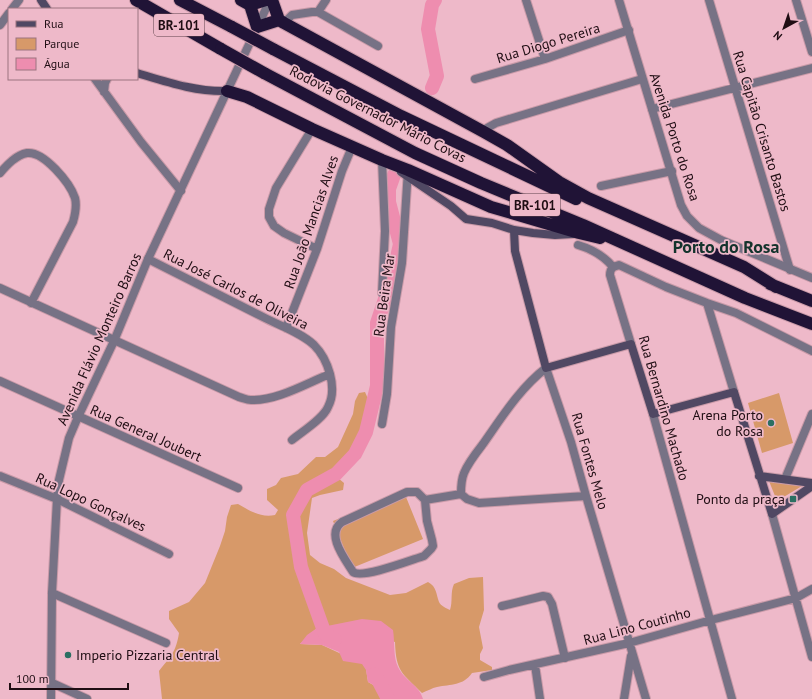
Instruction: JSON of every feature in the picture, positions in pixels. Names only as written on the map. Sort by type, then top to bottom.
[{"type":"highway","name":"Rodovia Governador Mário Covas","points":[[136,0],[264,73],[415,153],[623,242],[745,298],[812,324]]},
{"type":"highway","name":"Rodovia Governador Mário Covas","points":[[180,0],[340,85],[492,160],[596,209],[776,287],[812,301]]},
{"type":"highway","points":[[266,0],[246,3],[257,27],[281,22]]},
{"type":"highway","points":[[271,0],[281,22],[484,132],[582,195],[744,267],[776,287]]},
{"type":"highway","points":[[227,91],[247,97],[312,129],[396,167],[491,207],[579,233],[623,242]]},
{"type":"main road","points":[[138,73],[171,84],[214,92],[227,91]]},
{"type":"main road","points":[[396,167],[451,206],[466,219],[492,223],[514,230],[554,235],[579,233]]},
{"type":"main road","name":"Rua Fontes Melo","points":[[514,230],[515,251],[546,368]]},
{"type":"main road","points":[[546,368],[632,344]]},
{"type":"main road","name":"Rua Bernardino Machado","points":[[632,344],[653,414]]},
{"type":"main road","points":[[653,414],[734,392],[772,514],[812,486]]},
{"type":"main road","points":[[759,476],[812,483]]},
{"type":"street","points":[[13,8],[19,0]]},
{"type":"street","name":"Avenida Flávio Monteiro Barros","points":[[51,699],[52,593],[57,499],[63,461],[69,438],[114,341],[148,259],[271,0]]},
{"type":"street","points":[[318,12],[326,0]]},
{"type":"street","points":[[526,0],[545,59]]},
{"type":"street","name":"Avenida Porto do Rosa","points":[[619,0],[629,30],[642,79],[682,205],[687,216],[699,228],[721,240],[812,278]]},
{"type":"street","name":"Rua Capitão Crisanto Bastos","points":[[709,0],[790,270]]},
{"type":"street","points":[[796,0],[812,52]]},
{"type":"street","points":[[281,22],[292,15],[318,12],[378,46]]},
{"type":"street","points":[[0,25],[8,14]]},
{"type":"street","name":"Rua Diogo Pereira","points":[[475,79],[545,59],[629,30]]},
{"type":"street","points":[[652,109],[812,68]]},
{"type":"street","points":[[484,132],[487,128],[496,123],[642,79]]},
{"type":"street","points":[[96,80],[141,142],[181,191]]},
{"type":"street","points":[[104,92],[106,80]]},
{"type":"street","points":[[312,129],[276,188],[268,209],[269,218],[274,226],[284,233],[317,250]]},
{"type":"street","name":"Rua João Mancias Alves","points":[[286,328],[317,250],[342,171],[352,147]]},
{"type":"street","points":[[0,173],[16,158],[27,153],[35,154],[45,159],[56,169],[66,182],[75,198],[76,214],[73,222],[31,303]]},
{"type":"street","points":[[382,293],[385,231],[396,167]]},
{"type":"street","name":"Rua Beira Mar","points":[[382,424],[387,394],[391,327],[402,264],[396,167]]},
{"type":"street","points":[[601,186],[672,171]]},
{"type":"street","points":[[578,245],[589,248],[607,259],[613,267],[619,265],[663,285],[736,313],[812,351]]},
{"type":"street","name":"Rua José Carlos de Oliveira","points":[[148,259],[286,328],[308,340],[315,346],[324,358],[330,374],[332,385],[331,398],[328,407],[323,414],[292,440]]},
{"type":"street","name":"Rua Bernardino Machado","points":[[613,267],[610,271],[610,275],[632,344]]},
{"type":"street","points":[[0,288],[239,397],[251,400],[266,399],[278,396],[330,374]]},
{"type":"street","points":[[707,303],[734,392]]},
{"type":"street","points":[[461,494],[461,484],[464,472],[470,462],[509,407],[534,377],[546,368]]},
{"type":"street","name":"Rua Fontes Melo","points":[[546,368],[571,442],[646,699]]},
{"type":"street","name":"Rua General Joubert","points":[[0,381],[238,488]]},
{"type":"street","name":"Rua Bernardino Machado","points":[[653,414],[732,699]]},
{"type":"street","points":[[785,479],[812,414]]},
{"type":"street","name":"Rua Lopo Gonçalves","points":[[0,476],[57,499],[169,554]]},
{"type":"street","points":[[407,492],[416,492],[425,500],[433,546],[428,554],[367,574],[352,572],[338,545],[335,532],[337,525],[407,492]]},
{"type":"street","points":[[425,500],[461,494],[467,499],[479,503],[586,496]]},
{"type":"street","points":[[772,514],[812,657]]},
{"type":"street","name":"Rua Lino Coutinho","points":[[484,677],[629,643],[796,598],[812,589]]},
{"type":"street","points":[[52,593],[166,643]]},
{"type":"street","points":[[502,606],[543,596],[548,597],[552,604],[565,658]]},
{"type":"street","points":[[624,699],[632,654]]},
{"type":"street","points":[[534,665],[540,699]]},
{"type":"street","points":[[52,683],[87,699]]},
{"type":"green space","points":[[365,392],[369,401],[360,431],[346,459],[331,474],[312,485],[323,485],[338,478],[344,483],[343,490],[312,498],[307,533],[310,555],[320,563],[334,569],[346,578],[390,595],[406,593],[428,582],[435,588],[439,602],[450,610],[454,584],[469,578],[483,577],[484,610],[479,627],[483,648],[480,654],[480,660],[492,667],[492,670],[472,673],[461,682],[452,685],[435,687],[422,693],[401,671],[397,660],[395,642],[333,626],[317,628],[300,644],[322,645],[363,664],[366,669],[368,682],[391,695],[394,699],[162,699],[159,671],[172,654],[179,633],[169,619],[169,611],[189,602],[205,583],[225,531],[231,505],[238,504],[260,515],[275,515],[278,510],[267,500],[267,489],[276,485],[281,478],[298,474],[316,457],[325,457],[338,447],[353,414],[355,401],[359,393]]},
{"type":"green space","name":"Arena Porto do Rosa","points":[[779,393],[793,443],[762,453],[748,403]]},
{"type":"green space","points":[[769,481],[802,486],[777,501]]},
{"type":"green space","points":[[404,492],[423,539],[352,568],[333,521]]},
{"type":"water","points":[[362,619],[381,621],[393,630],[396,663],[404,676],[419,690],[423,699],[394,699],[391,694],[368,682],[366,670],[362,664],[343,661],[339,652],[322,645],[300,644],[307,635],[317,628]]},
{"type":"waterway","points":[[432,88],[437,76],[428,29],[432,5],[435,0]]},
{"type":"waterway","points":[[335,640],[325,634],[301,567],[293,515],[307,490],[336,474],[355,454],[366,432],[377,386],[377,323],[393,275],[400,244],[389,202],[389,189],[394,175]]},
{"type":"waterway","points":[[375,674],[388,699]]},
{"type":"place","name":"Arena Porto do Rosa","points":[[771,423]]},
{"type":"place","name":"Ponto da praça","points":[[793,499]]},
{"type":"place","name":"Imperio Pizzaria Central","points":[[68,655]]},
{"type":"district","name":"Porto do Rosa","points":[[726,247]]}]
